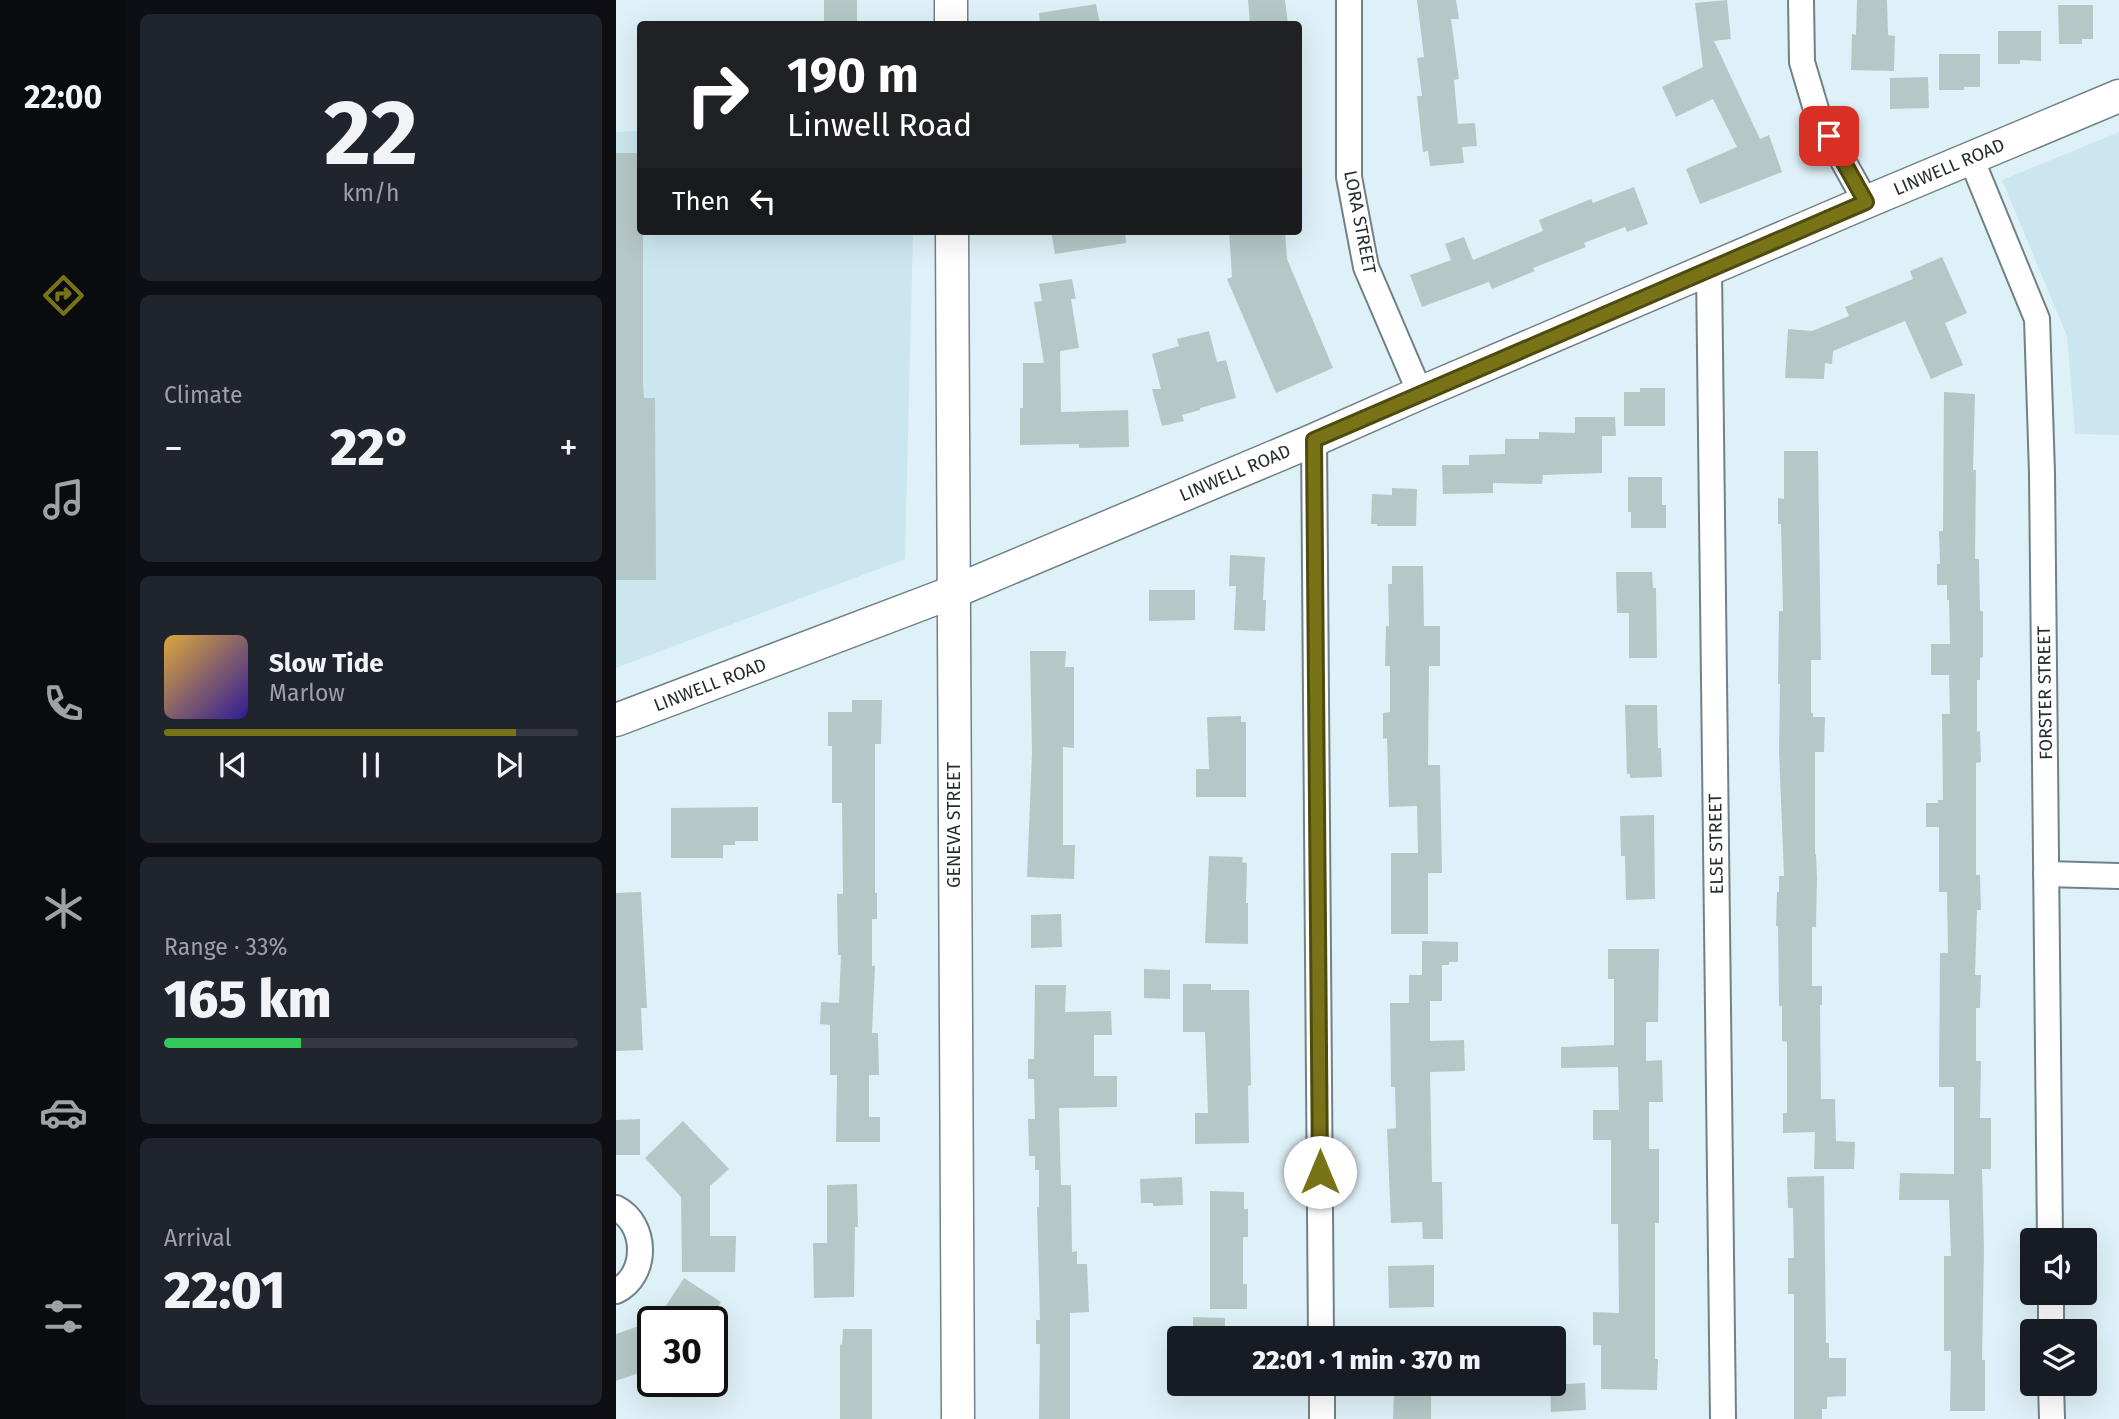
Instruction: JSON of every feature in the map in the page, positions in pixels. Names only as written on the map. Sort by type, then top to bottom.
[{"type":"main road","points":[[951,0],[951,21]]},
{"type":"main road","name":"LINWELL ROAD","points":[[616,720],[953,592],[2119,96]]},
{"type":"main road","name":"GENEVA STREET","points":[[952,235],[958,1419]]},
{"type":"street","name":"LORA STREET","points":[[1349,0],[1349,177],[1366,267],[1420,393]]},
{"type":"street","points":[[1801,0],[1802,62],[1818,116],[1866,202]]},
{"type":"street","name":"FORSTER STREET","points":[[1971,158],[2037,319],[2042,473],[2050,1228]]},
{"type":"street","name":"ELSE STREET","points":[[1710,269],[1723,1419]]},
{"type":"street","points":[[1314,440],[1321,1326]]},
{"type":"street","points":[[2046,874],[2119,876]]},
{"type":"street","points":[[616,1208],[633,1224],[640,1240],[640,1257],[634,1274],[616,1291]]},
{"type":"street","points":[[1322,1396],[1322,1419]]},
{"type":"street","points":[[2052,1396],[2052,1419]]},
{"type":"shaded area","points":[[637,131],[637,235],[913,235],[905,559],[616,668],[616,132]]},
{"type":"shaded area","points":[[2119,132],[2119,435],[2075,434],[2067,336],[2002,180]]},
{"type":"building","points":[[824,0],[857,0],[857,21],[824,21]]},
{"type":"building","points":[[1248,0],[1285,0],[1288,21],[1250,21]]},
{"type":"building","points":[[1417,0],[1456,0],[1459,19],[1451,19],[1459,79],[1454,80],[1458,124],[1475,123],[1477,146],[1462,147],[1464,163],[1430,166],[1428,151],[1423,152],[1417,96],[1422,96],[1417,58],[1424,57]]},
{"type":"building","points":[[1727,0],[1731,39],[1714,41],[1760,139],[1769,135],[1782,172],[1700,204],[1686,169],[1737,147],[1713,99],[1676,117],[1662,87],[1703,67],[1695,3]]},
{"type":"building","points":[[1857,0],[1887,0],[1888,35],[1895,36],[1894,71],[1851,70]]},
{"type":"building","points":[[1096,4],[1099,21],[1040,21],[1039,13]]},
{"type":"building","points":[[2058,5],[2093,5],[2093,39],[2082,39],[2082,44],[2059,44]]},
{"type":"building","points":[[1998,31],[2041,31],[2041,61],[2020,60],[2020,64],[1998,64]]},
{"type":"building","points":[[1939,54],[1980,54],[1980,87],[1939,90]]},
{"type":"building","points":[[1928,77],[1929,108],[1890,109],[1890,78]]},
{"type":"building","points":[[616,153],[637,153],[637,235],[643,235],[644,398],[655,398],[656,580],[616,580]]},
{"type":"building","points":[[1634,187],[1648,224],[1627,232],[1625,227],[1584,243],[1586,247],[1533,268],[1535,271],[1492,289],[1489,282],[1422,307],[1410,275],[1451,260],[1445,244],[1464,237],[1473,260],[1543,231],[1539,220],[1591,199],[1593,203]]},
{"type":"building","points":[[1052,235],[1125,235],[1126,243],[1055,254]]},
{"type":"building","points":[[1229,235],[1285,235],[1287,259],[1333,368],[1276,393],[1227,279],[1232,277]]},
{"type":"building","points":[[1942,257],[1967,313],[1945,323],[1963,365],[1931,379],[1905,321],[1833,351],[1832,364],[1825,363],[1824,379],[1785,378],[1788,329],[1812,331],[1849,316],[1845,307],[1913,279],[1910,271]]},
{"type":"building","points":[[1072,279],[1076,299],[1071,299],[1079,348],[1060,351],[1061,412],[1128,410],[1129,447],[1020,445],[1023,363],[1044,363],[1034,302],[1042,301],[1039,284]]},
{"type":"building","points":[[1209,331],[1217,362],[1226,360],[1236,398],[1200,408],[1182,415],[1184,421],[1162,426],[1152,389],[1161,389],[1152,354],[1179,346],[1177,339]]},
{"type":"building","points":[[1640,388],[1665,388],[1665,426],[1624,426],[1624,392],[1640,392]]},
{"type":"building","points":[[1944,392],[1975,394],[1975,559],[1979,559],[1980,611],[1983,611],[1983,657],[1980,658],[1980,680],[1977,680],[1977,732],[1980,731],[1981,762],[1976,763],[1976,875],[1980,875],[1981,910],[1977,910],[1975,975],[1981,975],[1980,1008],[1976,1008],[1976,1061],[1981,1061],[1980,1118],[1991,1118],[1991,1169],[1982,1169],[1982,1360],[1985,1360],[1985,1411],[1950,1411],[1951,1351],[1944,1351],[1944,1256],[1951,1256],[1949,1200],[1899,1200],[1900,1173],[1954,1174],[1954,1087],[1939,1087],[1940,953],[1948,953],[1947,892],[1939,892],[1939,827],[1926,827],[1926,803],[1943,800],[1942,714],[1950,714],[1949,675],[1931,675],[1931,644],[1950,644],[1947,585],[1937,585],[1937,564],[1940,564],[1939,531],[1943,531]]},
{"type":"building","points":[[1575,417],[1615,417],[1616,436],[1602,436],[1602,473],[1543,475],[1542,484],[1493,483],[1493,493],[1443,494],[1442,465],[1469,465],[1469,455],[1505,454],[1505,439],[1539,439],[1539,432],[1575,433]]},
{"type":"building","points":[[1784,451],[1818,451],[1821,660],[1811,660],[1811,713],[1813,717],[1825,717],[1824,752],[1815,752],[1817,878],[1816,927],[1812,927],[1812,986],[1822,986],[1821,1099],[1835,1099],[1836,1141],[1855,1142],[1854,1169],[1814,1169],[1815,1132],[1783,1133],[1783,1113],[1787,1113],[1787,1042],[1782,1041],[1776,926],[1779,876],[1784,876],[1778,684],[1779,611],[1783,611],[1778,498],[1784,499]]},
{"type":"building","points":[[1628,477],[1662,477],[1662,505],[1666,505],[1666,528],[1631,528]]},
{"type":"building","points":[[1392,488],[1417,489],[1416,526],[1371,524],[1372,494],[1392,495]]},
{"type":"building","points":[[1230,555],[1265,557],[1265,631],[1234,630],[1236,586],[1229,586]]},
{"type":"building","points":[[1392,566],[1423,566],[1424,626],[1440,626],[1440,666],[1429,666],[1428,765],[1440,765],[1442,873],[1428,873],[1428,934],[1391,934],[1391,853],[1418,853],[1417,806],[1389,807],[1387,738],[1383,739],[1383,713],[1390,712],[1390,666],[1385,666],[1386,626],[1389,626],[1388,584],[1392,584]]},
{"type":"building","points":[[1616,572],[1652,572],[1653,588],[1656,588],[1657,658],[1629,658],[1629,613],[1617,613]]},
{"type":"building","points":[[1149,590],[1195,590],[1195,620],[1149,621]]},
{"type":"building","points":[[1030,651],[1066,651],[1065,667],[1074,667],[1074,748],[1063,747],[1063,845],[1075,845],[1074,879],[1027,877],[1032,753]]},
{"type":"building","points":[[852,700],[882,700],[881,744],[875,744],[877,919],[872,919],[872,966],[875,966],[872,1033],[878,1033],[879,1075],[869,1075],[869,1117],[880,1117],[880,1142],[836,1142],[837,1075],[830,1075],[830,1025],[820,1024],[821,1002],[839,1003],[841,955],[838,955],[837,894],[843,894],[842,803],[832,803],[832,746],[828,746],[828,712],[852,712]]},
{"type":"building","points":[[1625,705],[1657,705],[1662,777],[1630,778],[1630,774],[1627,774]]},
{"type":"building","points":[[1241,716],[1241,722],[1246,722],[1246,797],[1196,797],[1196,769],[1209,769],[1207,717]]},
{"type":"building","points":[[758,807],[758,841],[735,841],[735,845],[723,845],[723,858],[671,858],[671,808]]},
{"type":"building","points":[[1654,815],[1655,899],[1626,900],[1625,856],[1621,856],[1620,816]]},
{"type":"building","points":[[1209,856],[1243,857],[1242,862],[1247,863],[1248,944],[1205,943]]},
{"type":"building","points":[[641,892],[647,1008],[641,1008],[643,1050],[616,1051],[616,893]]},
{"type":"building","points":[[1061,914],[1062,947],[1031,948],[1031,915]]},
{"type":"building","points":[[1422,941],[1458,942],[1458,962],[1442,965],[1442,1001],[1430,1001],[1430,1041],[1464,1040],[1465,1071],[1430,1072],[1432,1182],[1442,1182],[1443,1239],[1423,1239],[1422,1222],[1391,1223],[1387,1129],[1396,1128],[1395,1087],[1391,1087],[1390,1003],[1409,1003],[1409,975],[1422,975]]},
{"type":"building","points":[[1608,949],[1659,949],[1658,1022],[1646,1022],[1646,1061],[1662,1060],[1663,1102],[1649,1102],[1649,1149],[1659,1149],[1659,1223],[1655,1223],[1657,1390],[1601,1389],[1601,1345],[1593,1345],[1593,1312],[1619,1313],[1618,1224],[1611,1224],[1611,1140],[1593,1140],[1593,1110],[1619,1110],[1618,1067],[1561,1068],[1561,1047],[1614,1045],[1614,979],[1608,979]]},
{"type":"building","points":[[1144,969],[1170,970],[1170,999],[1144,998]]},
{"type":"building","points":[[1183,984],[1211,984],[1211,990],[1249,990],[1249,1143],[1195,1144],[1195,1113],[1208,1113],[1205,1032],[1183,1032]]},
{"type":"building","points":[[1035,985],[1066,985],[1065,1012],[1111,1011],[1112,1035],[1094,1035],[1094,1076],[1117,1076],[1117,1107],[1059,1108],[1061,1185],[1071,1185],[1072,1252],[1077,1251],[1077,1264],[1087,1264],[1089,1312],[1070,1313],[1070,1419],[1039,1419],[1040,1344],[1036,1344],[1036,1320],[1040,1320],[1037,1207],[1039,1170],[1035,1170],[1035,1156],[1029,1156],[1028,1119],[1035,1119],[1034,1079],[1028,1079],[1028,1059],[1034,1059]]},
{"type":"building","points":[[640,1119],[640,1155],[616,1155],[616,1120]]},
{"type":"building","points":[[683,1121],[729,1169],[710,1186],[710,1236],[736,1236],[735,1272],[682,1272],[681,1197],[645,1158]]},
{"type":"building","points":[[1824,1176],[1826,1343],[1829,1343],[1829,1358],[1846,1358],[1846,1396],[1827,1397],[1827,1409],[1822,1409],[1822,1419],[1794,1419],[1794,1294],[1788,1294],[1788,1258],[1794,1258],[1793,1208],[1788,1208],[1787,1177]]},
{"type":"building","points":[[1182,1177],[1183,1205],[1153,1206],[1153,1203],[1141,1203],[1140,1179]]},
{"type":"building","points":[[857,1184],[858,1227],[855,1227],[854,1297],[814,1298],[813,1243],[827,1243],[827,1185]]},
{"type":"building","points":[[1210,1191],[1244,1192],[1244,1209],[1248,1209],[1248,1237],[1243,1237],[1243,1284],[1247,1284],[1247,1309],[1210,1309]]},
{"type":"building","points":[[1434,1265],[1434,1307],[1389,1308],[1388,1266]]},
{"type":"building","points":[[684,1278],[721,1302],[718,1306],[666,1306]]},
{"type":"building","points":[[1193,1317],[1225,1318],[1225,1326],[1193,1326]]},
{"type":"building","points":[[637,1327],[637,1374],[616,1381],[616,1334]]},
{"type":"building","points":[[843,1329],[872,1329],[872,1419],[840,1419],[840,1344],[842,1345]]},
{"type":"building","points":[[1585,1383],[1586,1410],[1551,1412],[1550,1396],[1566,1396],[1566,1384]]},
{"type":"building","points":[[1394,1396],[1431,1396],[1431,1419],[1393,1419]]},
{"type":"route","points":[[1320,1172],[1314,440],[1866,202],[1829,136]]}]
